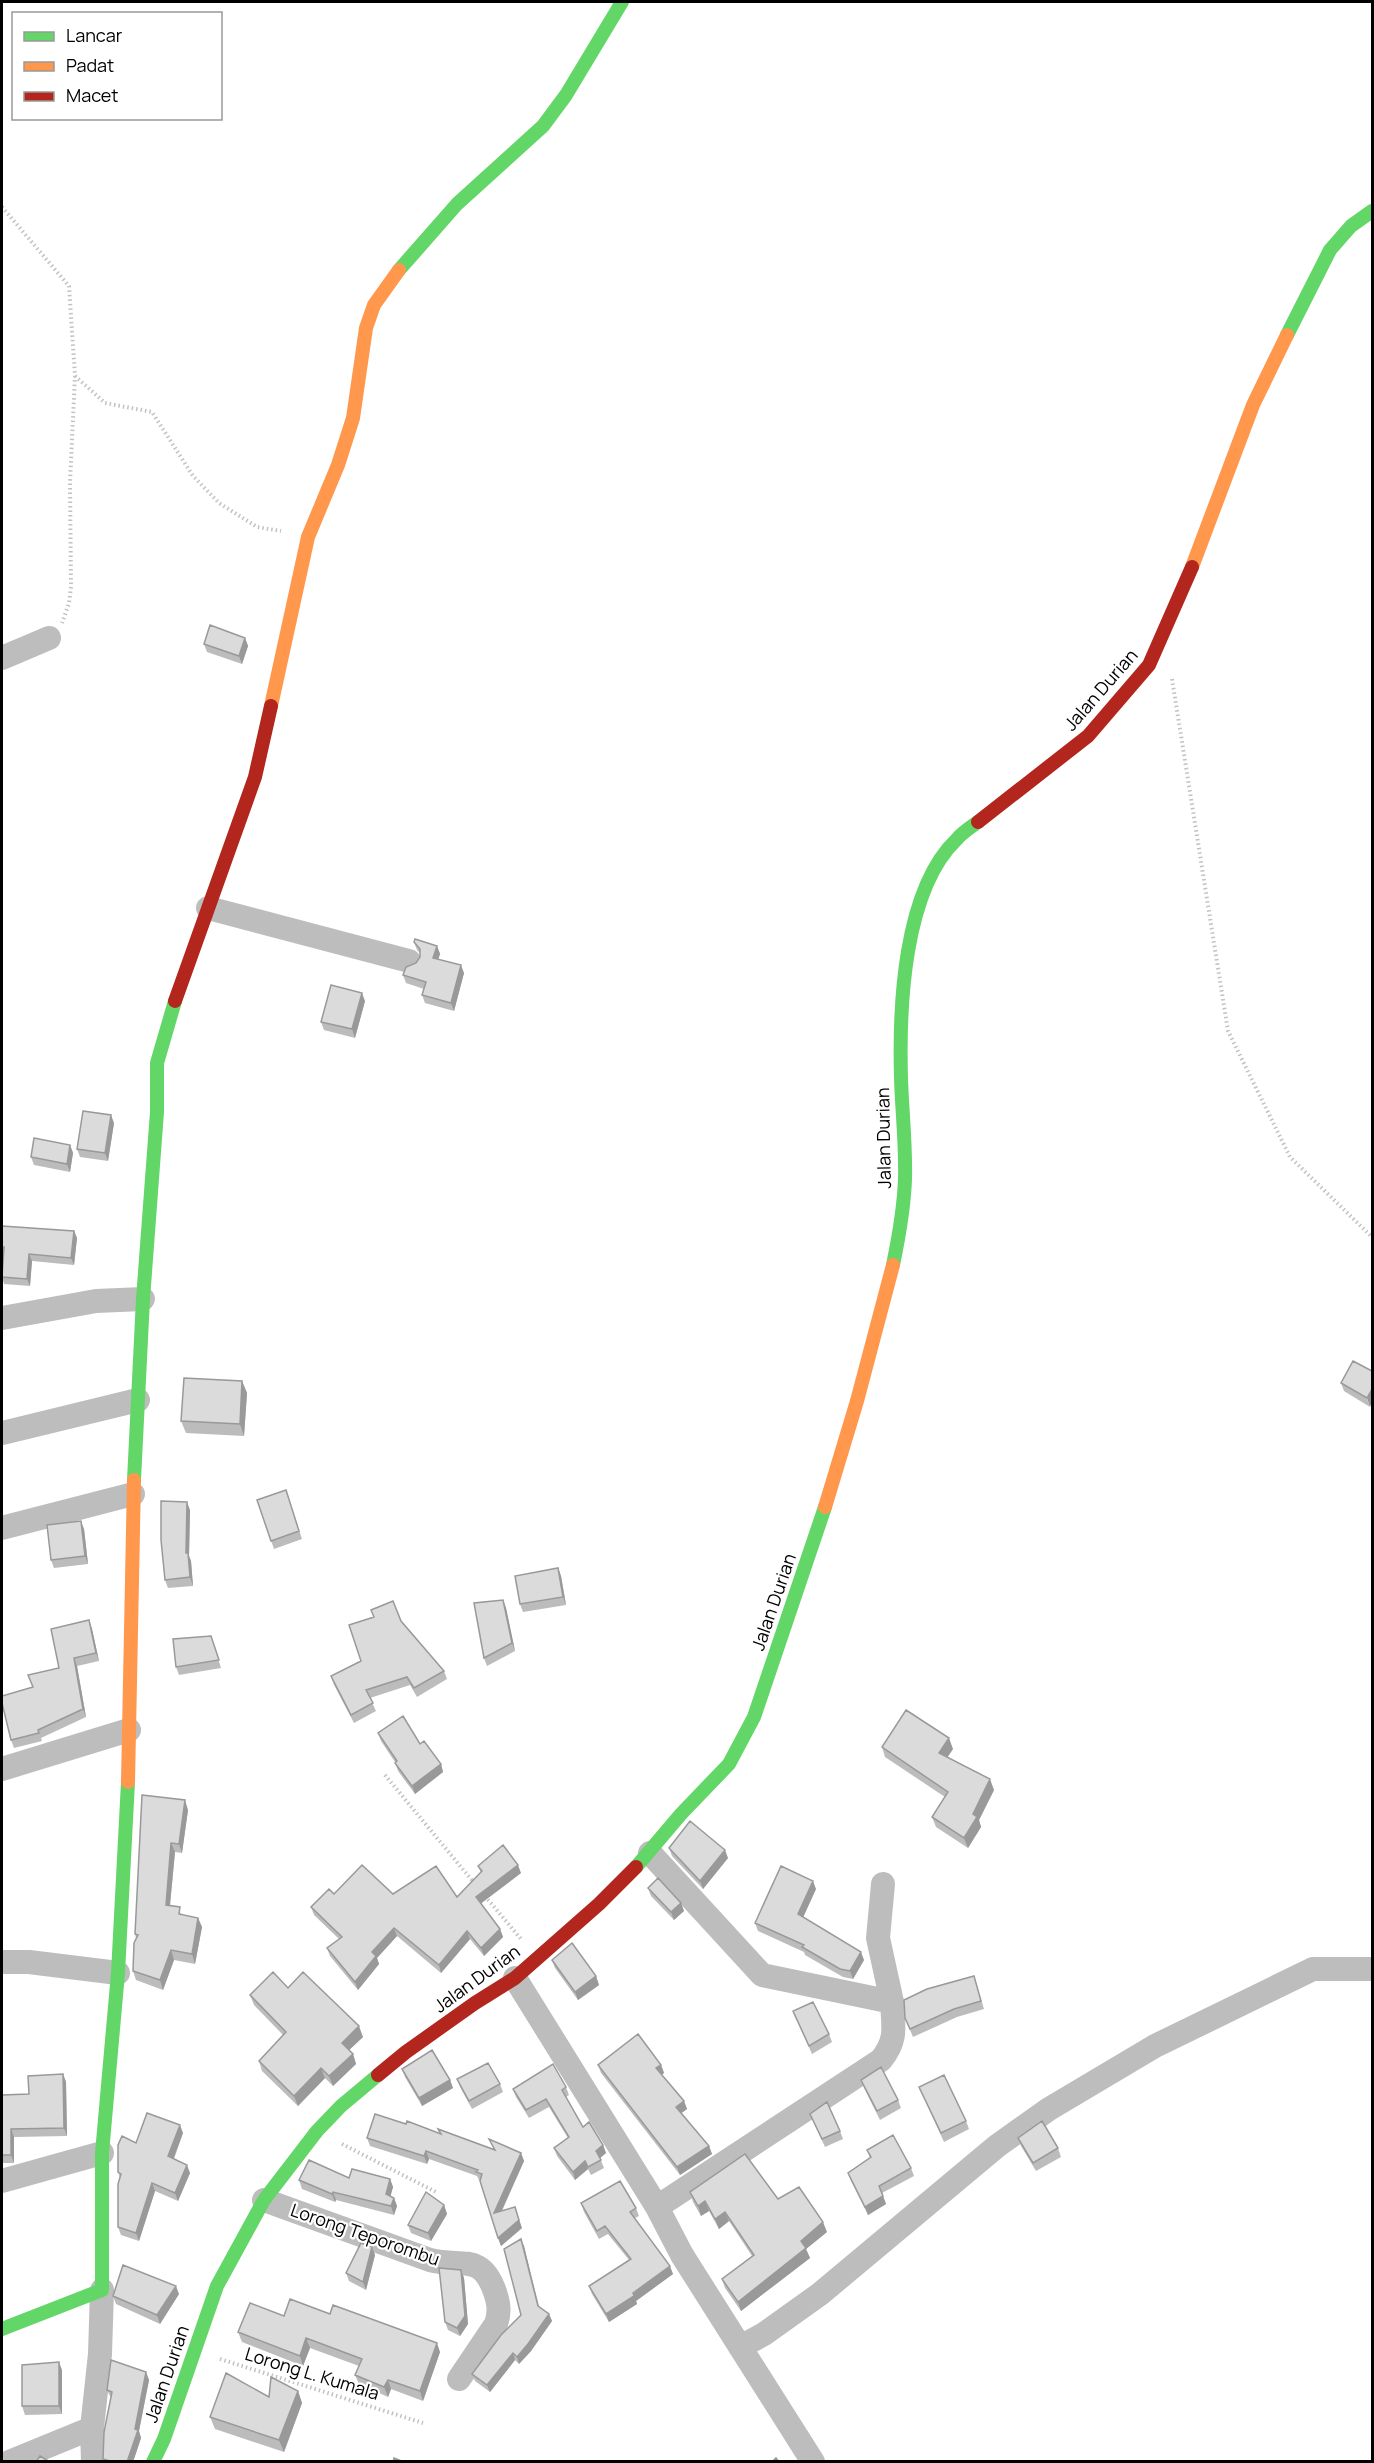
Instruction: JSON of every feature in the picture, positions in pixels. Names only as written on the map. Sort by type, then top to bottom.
[{"type":"street","points":[[93,2462],[92,2428],[100,2354],[102,2290],[102,2153],[118,1973],[129,1730],[138,1400],[157,1112],[157,1063],[208,908],[255,777],[308,537],[338,465],[353,418],[366,328],[374,305],[402,265],[456,204],[543,126],[566,95],[622,2]]},
{"type":"street","name":"Jalan Durian","points":[[153,2462],[164,2439],[217,2286],[264,2200],[317,2131],[340,2106],[406,2052],[515,1978],[598,1904],[650,1853],[681,1814],[729,1764],[754,1717],[847,1439],[899,1249],[905,1183],[906,1136],[901,1079],[901,1041],[913,927],[922,895],[942,856],[956,839],[1088,736],[1149,665],[1166,632],[1186,583],[1253,405],[1288,332],[1330,250],[1351,226],[1372,211]]},
{"type":"street","points":[[2,658],[16,654],[49,638]]},
{"type":"street","points":[[208,908],[409,961]]},
{"type":"street","points":[[2,1318],[96,1302],[143,1299]]},
{"type":"street","points":[[2,1433],[138,1400]]},
{"type":"street","points":[[2,1528],[134,1494]]},
{"type":"street","points":[[2,1769],[129,1730]]},
{"type":"street","points":[[650,1853],[762,1975],[892,2002]]},
{"type":"street","points":[[657,2207],[881,2060],[891,2047],[892,2002],[878,1938],[883,1884]]},
{"type":"street","points":[[2,1962],[29,1962],[118,1973]]},
{"type":"street","points":[[741,2347],[764,2334],[820,2294],[997,2146],[1059,2103],[1155,2046],[1312,1969],[1372,1969]]},
{"type":"street","points":[[515,1978],[657,2207],[682,2255],[813,2462]]},
{"type":"street","points":[[2,2181],[102,2153]]},
{"type":"street","name":"Lorong Teporombu","points":[[264,2200],[430,2260],[441,2263],[472,2264],[486,2272],[498,2302],[499,2315],[496,2324],[459,2379]]},
{"type":"street","points":[[2,2329],[102,2290]]},
{"type":"street","points":[[9,2462],[92,2428]]},
{"type":"path","points":[[2,207],[69,286],[75,376],[70,483],[71,587],[65,619],[60,628],[49,638]]},
{"type":"path","points":[[75,376],[105,403],[152,412],[192,476],[219,503],[257,527],[308,537]]},
{"type":"path","points":[[1171,674],[1228,1031],[1290,1157],[1372,1237]]},
{"type":"path","points":[[385,1775],[537,1958]]},
{"type":"path","points":[[317,2131],[436,2192]]},
{"type":"path","name":"Lorong L. Kumala","points":[[194,2350],[423,2423]]},
{"type":"building","points":[[210,625],[245,638],[239,656],[204,644]]},
{"type":"building","points":[[415,939],[437,946],[433,958],[461,965],[451,1003],[422,995],[426,982],[403,975],[406,967],[416,963],[420,957],[420,949],[414,942]]},
{"type":"building","points":[[331,985],[362,993],[352,1029],[321,1022]]},
{"type":"building","points":[[83,1111],[111,1115],[105,1153],[77,1149]]},
{"type":"building","points":[[34,1138],[70,1145],[67,1164],[31,1157]]},
{"type":"building","points":[[2,1226],[74,1231],[71,1258],[29,1254],[27,1279],[2,1277],[4,1247],[2,1247]]},
{"type":"building","points":[[1353,1361],[1372,1371],[1372,1389],[1367,1398],[1341,1383]]},
{"type":"building","points":[[184,1378],[242,1381],[240,1424],[181,1421]]},
{"type":"building","points":[[286,1490],[299,1531],[271,1541],[257,1500]]},
{"type":"building","points":[[161,1501],[187,1502],[186,1553],[188,1553],[190,1577],[165,1580],[161,1540]]},
{"type":"building","points":[[81,1521],[85,1556],[51,1560],[47,1525]]},
{"type":"building","points":[[558,1568],[563,1597],[520,1604],[515,1576]]},
{"type":"building","points":[[503,1600],[512,1643],[484,1658],[474,1603]]},
{"type":"building","points":[[393,1601],[401,1621],[444,1671],[414,1688],[407,1677],[366,1690],[373,1703],[351,1715],[331,1676],[361,1661],[349,1625],[374,1617],[371,1610]]},
{"type":"building","points":[[89,1620],[96,1653],[74,1658],[83,1709],[38,1730],[39,1733],[11,1740],[2,1696],[33,1687],[28,1675],[59,1668],[51,1629]]},
{"type":"building","points":[[211,1636],[219,1660],[176,1667],[173,1639]]},
{"type":"building","points":[[906,1710],[949,1738],[939,1753],[990,1779],[973,1814],[977,1817],[964,1838],[932,1817],[948,1792],[882,1747]]},
{"type":"building","points":[[403,1716],[420,1744],[424,1741],[441,1764],[412,1786],[395,1763],[397,1761],[378,1733]]},
{"type":"building","points":[[142,1795],[185,1800],[179,1844],[171,1843],[166,1905],[180,1907],[179,1914],[198,1918],[192,1954],[171,1950],[160,1980],[133,1971],[134,1943],[138,1935],[135,1934]]},
{"type":"building","points":[[690,1821],[725,1850],[700,1881],[669,1848]]},
{"type":"building","points":[[503,1845],[518,1865],[476,1897],[500,1929],[481,1948],[467,1931],[439,1965],[394,1928],[372,1952],[376,1956],[355,1982],[327,1948],[342,1937],[311,1907],[329,1889],[334,1894],[362,1865],[393,1894],[436,1866],[457,1897],[482,1871],[478,1866]]},
{"type":"building","points":[[781,1866],[813,1881],[798,1914],[861,1952],[850,1971],[840,1969],[802,1947],[804,1945],[755,1923]]},
{"type":"building","points":[[658,1878],[681,1903],[671,1912],[648,1888]]},
{"type":"building","points":[[572,1943],[596,1976],[575,1992],[552,1960]]},
{"type":"building","points":[[273,1972],[288,1988],[303,1972],[359,2026],[342,2043],[353,2054],[329,2076],[321,2068],[294,2096],[259,2061],[286,2032],[250,1995]]},
{"type":"building","points":[[974,1976],[981,2001],[954,2009],[910,2029],[905,2018],[904,2000],[927,1989]]},
{"type":"building","points":[[813,2002],[829,2034],[809,2046],[793,2011]]},
{"type":"building","points":[[638,2034],[661,2065],[656,2068],[684,2101],[676,2107],[709,2146],[677,2167],[598,2065]]},
{"type":"building","points":[[432,2050],[450,2080],[419,2098],[402,2069]]},
{"type":"building","points":[[488,2063],[500,2084],[469,2101],[457,2079]]},
{"type":"building","points":[[553,2064],[566,2087],[562,2090],[583,2127],[589,2122],[603,2145],[596,2151],[601,2160],[588,2167],[585,2161],[573,2172],[554,2148],[569,2137],[546,2099],[526,2110],[513,2089]]},
{"type":"building","points":[[881,2067],[898,2100],[877,2111],[861,2080]]},
{"type":"building","points":[[63,2074],[64,2128],[11,2129],[11,2155],[2,2155],[2,2095],[29,2094],[28,2076]]},
{"type":"building","points":[[944,2075],[966,2121],[941,2133],[919,2087]]},
{"type":"building","points":[[827,2102],[840,2131],[822,2139],[810,2114]]},
{"type":"building","points":[[147,2113],[180,2125],[168,2156],[187,2165],[175,2193],[152,2183],[136,2233],[118,2227],[118,2184],[121,2174],[118,2172],[118,2145],[122,2136],[136,2143]]},
{"type":"building","points":[[375,2114],[406,2124],[407,2121],[441,2134],[438,2129],[495,2150],[489,2139],[521,2153],[494,2213],[515,2207],[519,2220],[498,2238],[480,2181],[482,2174],[476,2172],[478,2170],[426,2151],[424,2156],[367,2138]]},
{"type":"building","points":[[1042,2121],[1058,2148],[1033,2163],[1018,2138]]},
{"type":"building","points":[[893,2135],[911,2168],[879,2186],[883,2196],[865,2207],[848,2173],[871,2157],[867,2150]]},
{"type":"building","points":[[745,2154],[778,2199],[799,2187],[823,2222],[801,2241],[806,2248],[738,2302],[722,2279],[754,2255],[725,2212],[715,2219],[705,2201],[698,2206],[690,2192]]},
{"type":"building","points":[[309,2160],[349,2178],[352,2169],[390,2179],[386,2194],[394,2198],[391,2206],[333,2192],[332,2194],[299,2180]]},
{"type":"building","points":[[620,2181],[636,2208],[630,2212],[670,2266],[633,2293],[634,2296],[606,2314],[589,2286],[631,2259],[605,2226],[597,2231],[581,2203]]},
{"type":"building","points":[[426,2192],[444,2205],[428,2233],[408,2225]]},
{"type":"building","points":[[521,2239],[538,2306],[549,2314],[517,2357],[513,2353],[487,2385],[472,2374],[501,2335],[521,2315],[504,2249]]},
{"type":"building","points":[[361,2243],[372,2247],[363,2282],[346,2273]]},
{"type":"building","points":[[123,2265],[176,2286],[157,2315],[113,2296]]},
{"type":"building","points":[[439,2268],[461,2270],[465,2316],[457,2328],[445,2322]]},
{"type":"building","points":[[290,2299],[330,2314],[333,2305],[437,2343],[420,2391],[388,2380],[384,2387],[355,2375],[362,2359],[306,2338],[300,2356],[238,2332],[250,2303],[284,2316]]},
{"type":"building","points":[[111,2360],[146,2372],[135,2429],[138,2430],[127,2462],[103,2459],[104,2432],[112,2392],[107,2390]]},
{"type":"building","points":[[59,2362],[59,2406],[22,2406],[22,2365]]},
{"type":"building","points":[[226,2373],[269,2397],[271,2377],[298,2391],[279,2440],[210,2417]]},
{"type":"building","points":[[40,2456],[50,2462],[36,2462]]},
{"type":"traffic: fast","points":[[399,270],[457,204],[543,126],[566,95],[622,2]]},
{"type":"traffic: fast","points":[[1287,335],[1330,250],[1351,226],[1372,211]]},
{"type":"traffic: fast","points":[[893,1265],[904,1201],[901,1018],[908,951],[925,888],[939,861],[959,836],[978,822]]},
{"type":"traffic: fast","points":[[134,1480],[143,1299],[157,1112],[157,1063],[175,1001]]},
{"type":"traffic: fast","points":[[636,1867],[681,1814],[729,1764],[754,1717],[825,1507]]},
{"type":"traffic: fast","points":[[2,2329],[102,2290],[102,2153],[118,1973],[128,1782]]},
{"type":"traffic: fast","points":[[153,2462],[164,2439],[217,2286],[264,2200],[317,2131],[341,2106],[378,2075]]},
{"type":"traffic: slow","points":[[271,706],[308,537],[338,465],[353,418],[366,328],[374,305],[399,270]]},
{"type":"traffic: slow","points":[[1192,567],[1253,405],[1287,335]]},
{"type":"traffic: slow","points":[[825,1507],[857,1401],[893,1265]]},
{"type":"traffic: slow","points":[[128,1782],[134,1480]]},
{"type":"traffic: jam","points":[[978,822],[1088,736],[1149,665],[1192,567]]},
{"type":"traffic: jam","points":[[175,1001],[255,777],[271,706]]},
{"type":"traffic: jam","points":[[378,2075],[475,2003],[515,1978],[599,1904],[636,1867]]}]
